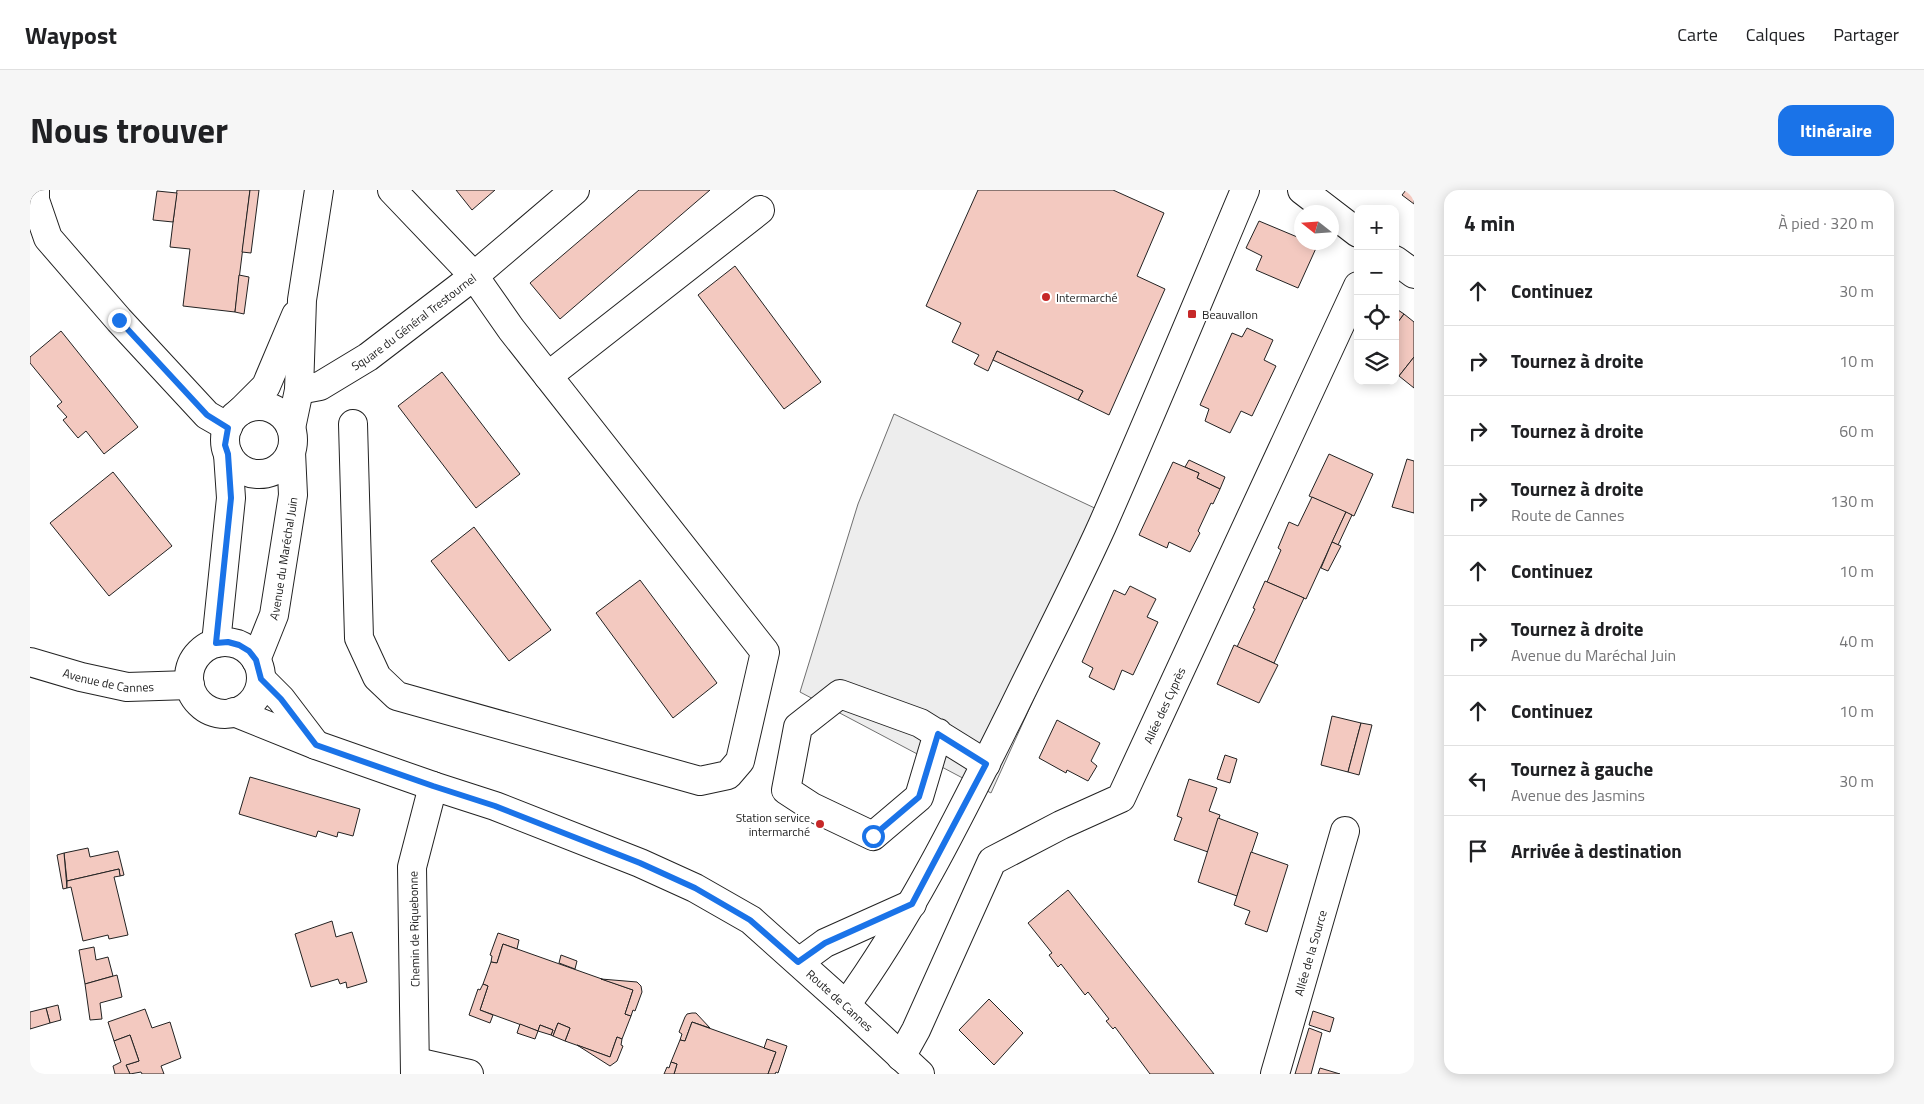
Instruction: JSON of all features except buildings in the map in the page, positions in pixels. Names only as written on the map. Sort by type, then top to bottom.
[{"type":"street","name":"Avenue du Maréchal Juin","points":[[258,669],[274,614],[293,495],[291,440],[298,390],[302,300],[319,190]]},
{"type":"street","name":"Square du Général Trestournel","points":[[298,390],[320,386],[368,357],[474,276],[392,190]]},
{"type":"street","points":[[353,424],[359,638],[377,677],[397,696],[700,781],[728,775],[740,761],[765,652],[511,329],[474,276],[575,190]]},
{"type":"street","points":[[846,1005],[872,970],[912,904],[986,764],[1102,527],[1245,190]]},
{"type":"street","points":[[1302,190],[1354,230]]},
{"type":"street","points":[[33,196],[48,238],[119,320],[207,415],[232,431]]},
{"type":"street","points":[[548,376],[760,210]]},
{"type":"street","points":[[1399,263],[1414,274]]},
{"type":"street","name":"Allée des Cyprès","points":[[911,1065],[916,1030],[992,862],[1061,825],[1121,798],[1354,295]]},
{"type":"street","name":"Avenue du Maréchal Juin","points":[[232,431],[266,386],[302,300]]},
{"type":"street","points":[[216,643],[231,498],[232,431],[250,407],[270,407],[286,419],[291,440],[286,462],[277,470],[266,474],[254,474],[234,463],[232,431]]},
{"type":"street","points":[[258,669],[258,690],[253,700],[244,708],[234,712],[222,714],[211,711],[201,705],[194,696],[190,685],[190,669],[198,654],[206,647],[216,643],[228,642],[239,645],[249,651],[258,669],[316,745]]},
{"type":"street","name":"Avenue de Cannes","points":[[30,662],[81,677],[127,687],[190,685]]},
{"type":"street","points":[[938,734],[919,797],[873,836],[812,807],[786,790],[798,727],[840,694],[920,723],[938,734],[986,764]]},
{"type":"street","name":"Route de Cannes","points":[[234,712],[316,745],[504,809],[640,863],[695,888],[750,920],[911,1065]]},
{"type":"street","name":"Chemin de Riquebonne","points":[[415,1068],[412,867],[433,786]]},
{"type":"street","name":"Allée de la Source","points":[[1275,1074],[1345,831]]},
{"type":"street","points":[[798,962],[825,943],[912,904]]},
{"type":"street","points":[[415,1068],[469,1074]]},
{"type":"shaded area","points":[[894,414],[1116,518],[991,793],[800,692],[858,504]]},
{"type":"place","name":"Intermarché","points":[[1046,297]]},
{"type":"place","name":"Beauvallon","points":[[1192,314]]},
{"type":"place","name":"Station service intermarché","points":[[820,824]]},
{"type":"route","points":[[119,320],[207,415],[228,428],[225,436],[225,445],[228,454],[231,498],[216,643],[228,642],[239,645],[249,651],[256,660],[261,679],[281,699],[316,745],[495,806],[640,863],[695,888],[750,920],[798,962],[825,943],[912,904],[986,764],[938,734],[919,797],[873,836]]}]
